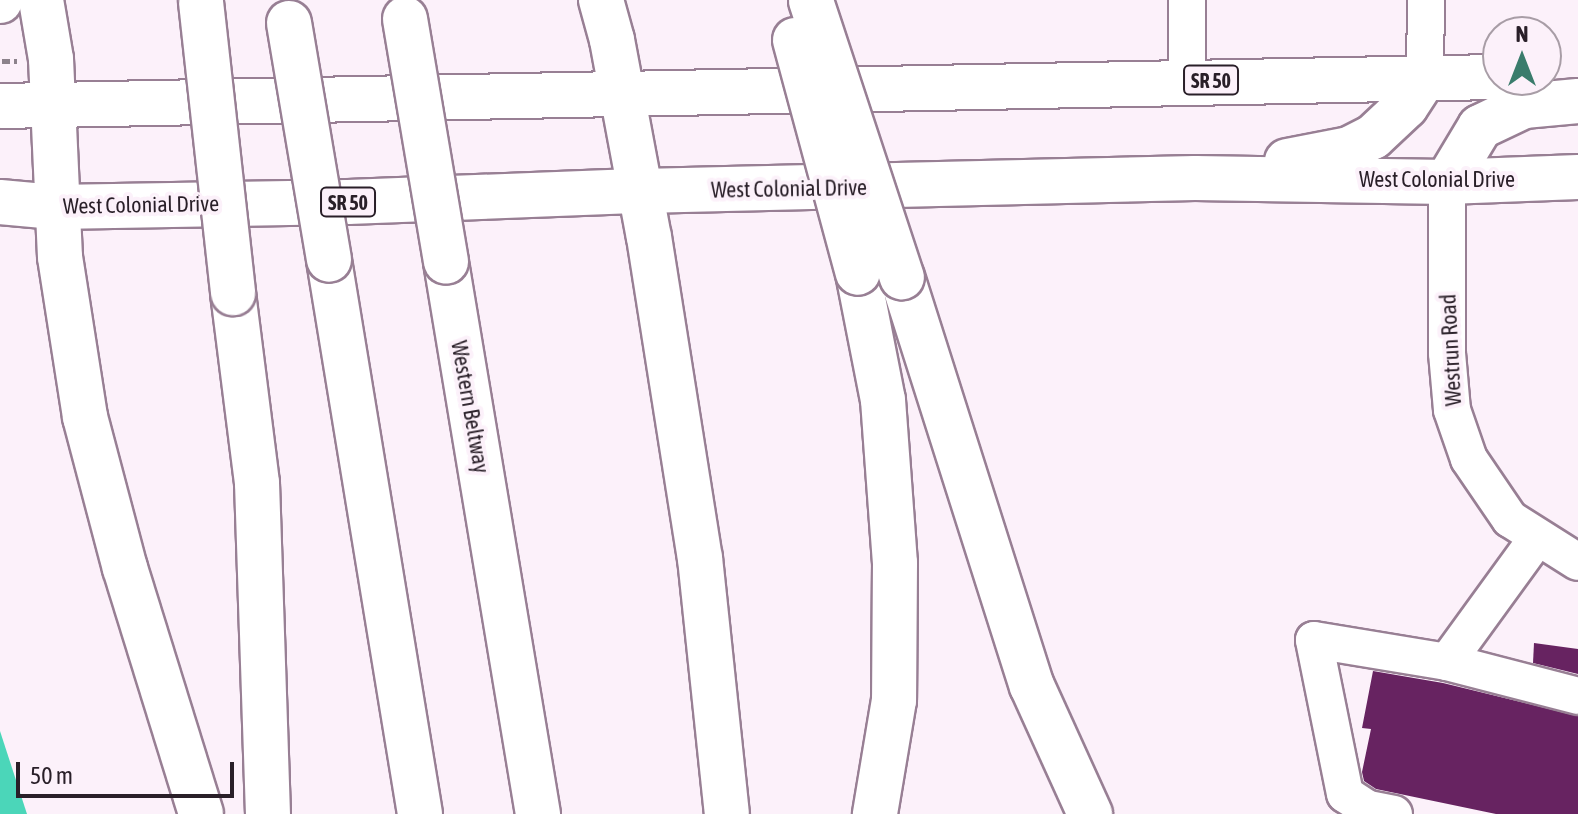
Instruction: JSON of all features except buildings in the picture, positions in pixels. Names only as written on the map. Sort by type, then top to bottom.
[{"type":"highway","points":[[41,0],[53,106],[55,207],[60,257],[85,417],[125,568],[201,814]]},
{"type":"highway","points":[[601,0],[641,191],[700,558],[727,814]]},
{"type":"highway","points":[[802,0],[883,400],[895,563],[894,700],[875,814]]},
{"type":"highway","points":[[802,0],[902,277],[1032,686],[1090,814]]},
{"type":"highway","points":[[201,1],[257,483],[268,814]]},
{"type":"highway","name":"Western Beltway","points":[[403,10],[538,814]]},
{"type":"highway","points":[[287,11],[420,814]]},
{"type":"highway","points":[[1195,178],[1349,149],[1389,123],[1425,77]]},
{"type":"highway","name":"SR 50","points":[[0,106],[623,95],[1187,80],[1482,77]]},
{"type":"highway","points":[[1447,182],[1480,127],[1524,106],[1578,101]]},
{"type":"highway","name":"West Colonial Drive","points":[[0,202],[55,207],[348,202],[641,191],[1195,178],[1447,182],[1578,177]]},
{"type":"street","points":[[1187,0],[1187,80]]},
{"type":"street","points":[[1425,77],[1426,0]]},
{"type":"street","name":"Westrun Road","points":[[1447,182],[1447,353],[1452,410],[1469,459],[1510,519],[1578,562]]},
{"type":"street","points":[[1447,662],[1537,538]]},
{"type":"street","points":[[1394,814],[1368,809],[1345,794],[1314,640],[1447,662],[1578,696]]},
{"type":"shaded area","points":[[0,731],[27,814],[0,814]]}]
